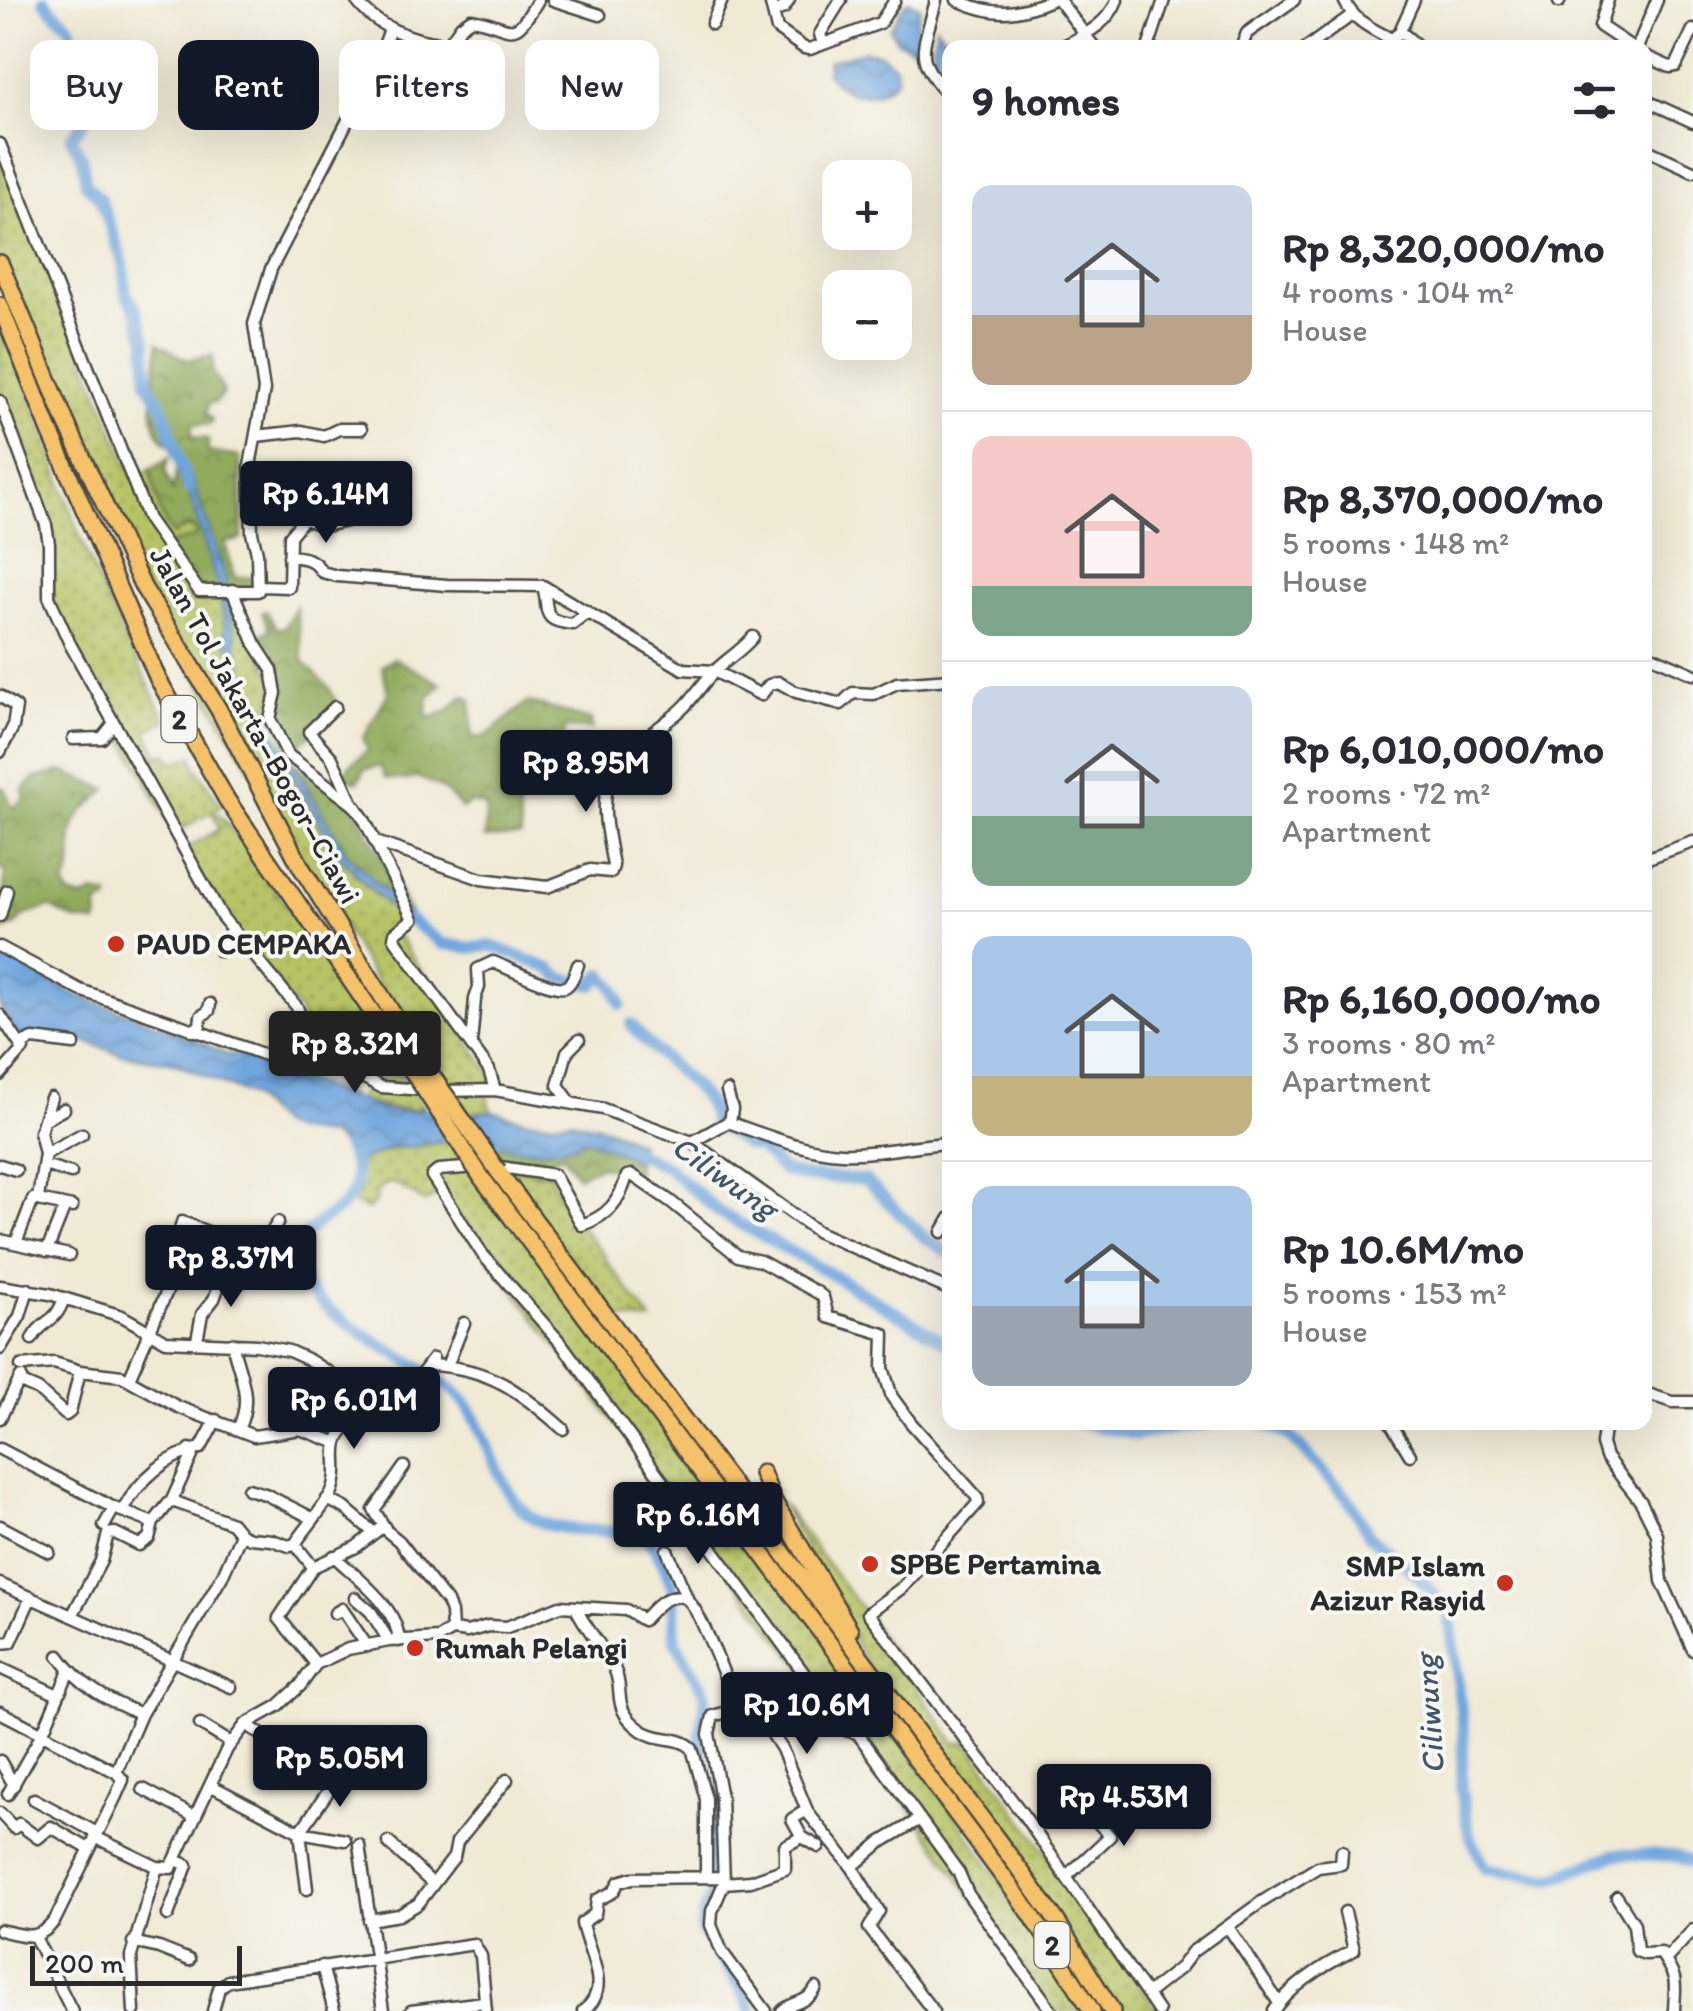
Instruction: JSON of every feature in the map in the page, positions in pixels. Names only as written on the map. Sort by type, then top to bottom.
[{"type":"highway","name":"Jalan Tol Jakarta–Bogor–Ciawi","points":[[0,263],[66,422],[143,587],[219,710],[301,867],[482,1178],[1031,1914],[1091,2011]]},
{"type":"highway","name":"Jalan Tol Jakarta–Bogor–Ciawi","points":[[0,304],[158,679],[227,800],[422,1072],[1056,1920],[1112,2011]]},
{"type":"highway","points":[[24,364],[37,412]]},
{"type":"highway","points":[[221,806],[283,880]]},
{"type":"highway","points":[[538,1224],[618,1318]]},
{"type":"highway","points":[[762,1473],[774,1502],[872,1674]]},
{"type":"street","points":[[356,0],[369,18],[444,44],[450,43],[460,26],[470,19],[503,29],[518,29],[524,26],[538,0]]},
{"type":"street","points":[[553,0],[600,15]]},
{"type":"street","points":[[712,24],[722,0]]},
{"type":"street","points":[[789,0],[784,8],[771,6],[777,29],[804,48],[880,23],[894,0]]},
{"type":"street","points":[[823,44],[820,34],[841,0]]},
{"type":"street","points":[[957,0],[992,13],[1030,9],[1051,0]]},
{"type":"street","points":[[1059,0],[1089,40]]},
{"type":"street","points":[[1074,40],[1106,18],[1117,0]]},
{"type":"street","points":[[1151,40],[1164,0]]},
{"type":"street","points":[[1246,40],[1294,0]]},
{"type":"street","points":[[1344,0],[1352,15],[1393,39],[1414,0]]},
{"type":"street","points":[[1608,0],[1600,26],[1622,40]]},
{"type":"street","points":[[1639,40],[1657,0]]},
{"type":"street","points":[[937,1],[925,32],[924,60],[930,75],[942,88]]},
{"type":"street","points":[[1317,40],[1352,15]]},
{"type":"street","points":[[0,144],[148,519],[198,591],[258,591],[250,513],[250,466],[264,390],[254,324],[271,269],[378,62],[390,28]]},
{"type":"street","points":[[1652,59],[1676,66],[1693,30]]},
{"type":"street","points":[[1652,103],[1693,122]]},
{"type":"street","points":[[1652,152],[1693,171]]},
{"type":"street","points":[[0,401],[46,525],[52,606],[222,917],[297,1007],[312,1050],[387,1089],[495,1090],[572,1103],[639,1121],[692,1142],[818,1232],[942,1286]]},
{"type":"street","points":[[256,436],[300,430],[324,436],[340,428],[361,429]]},
{"type":"street","points":[[259,586],[289,587],[291,532],[304,520],[326,526],[350,520]]},
{"type":"street","points":[[290,556],[308,558],[322,572],[337,576],[447,585],[543,586],[683,669],[714,671],[761,695],[778,682],[836,705],[853,694],[874,694],[892,684],[942,680]]},
{"type":"street","points":[[543,586],[546,611],[551,618],[572,624],[587,613]]},
{"type":"street","points":[[227,591],[272,670],[276,692],[270,719],[288,755],[355,806]]},
{"type":"street","points":[[376,842],[491,880],[548,886],[588,870],[611,872],[614,866],[606,803],[615,772],[640,739],[682,709],[714,671],[753,637]]},
{"type":"street","points":[[1652,655],[1693,674]]},
{"type":"street","points":[[0,696],[16,708],[12,727],[1,746]]},
{"type":"street","points":[[335,707],[309,732],[332,758],[376,842],[409,922],[394,938],[489,1070],[495,1090]]},
{"type":"street","points":[[72,739],[102,738],[114,723]]},
{"type":"street","points":[[1652,857],[1693,842]]},
{"type":"street","points":[[0,916],[7,892]]},
{"type":"street","points":[[220,952],[232,928]]},
{"type":"street","points":[[0,947],[80,990],[193,1031],[283,1060],[300,1060],[312,1050]]},
{"type":"street","points":[[471,1045],[473,1009],[480,987],[478,969],[493,962],[534,982],[561,987],[573,975]]},
{"type":"street","points":[[193,1031],[210,1004]]},
{"type":"street","points":[[0,1015],[21,1043],[22,1053],[2,1067]]},
{"type":"street","points":[[21,1043],[33,1040],[74,1044]]},
{"type":"street","points":[[572,1103],[558,1086],[568,1052],[579,1040]]},
{"type":"street","points":[[692,1142],[722,1125],[732,1109],[727,1091]]},
{"type":"street","points":[[16,1243],[31,1203],[38,1198],[44,1159],[40,1136],[50,1098]]},
{"type":"street","points":[[47,1118],[64,1109]]},
{"type":"street","points":[[722,1125],[839,1153],[942,1144]]},
{"type":"street","points":[[44,1159],[82,1134]]},
{"type":"street","points":[[44,1159],[71,1173]]},
{"type":"street","points":[[0,1165],[16,1170]]},
{"type":"street","points":[[1052,2011],[858,1734],[848,1731],[834,1714],[561,1343],[482,1254],[434,1183],[433,1172],[504,1166],[554,1174],[582,1225],[610,1211],[627,1176],[632,1176],[670,1200],[738,1256],[760,1261],[818,1293],[825,1302],[828,1318],[884,1334],[883,1368],[892,1397],[977,1496],[978,1503],[904,1588],[868,1612],[1067,1876],[1158,2011]]},
{"type":"street","points":[[38,1198],[68,1207],[47,1251]]},
{"type":"street","points":[[129,1379],[182,1266],[179,1234],[183,1221],[258,1252],[278,1222]]},
{"type":"street","points":[[0,1240],[68,1256]]},
{"type":"street","points":[[197,1340],[202,1314],[232,1262]]},
{"type":"street","points":[[0,1286],[28,1289],[122,1316],[166,1341],[274,1347],[303,1356],[372,1400]]},
{"type":"street","points":[[28,1289],[20,1316],[0,1351],[20,1366],[54,1363],[129,1379],[178,1407],[259,1436],[305,1430],[335,1442]]},
{"type":"street","points":[[32,1339],[38,1329],[59,1314],[64,1298]]},
{"type":"street","points":[[448,1366],[464,1323]]},
{"type":"street","points":[[232,1342],[246,1393],[244,1417],[238,1429]]},
{"type":"street","points":[[171,1502],[232,1522],[241,1534],[289,1546],[295,1544],[333,1488],[335,1442],[350,1422],[367,1422],[372,1400],[384,1377],[412,1385],[430,1364],[493,1376],[563,1429]]},
{"type":"street","points":[[0,1418],[20,1382],[20,1366]]},
{"type":"street","points":[[20,1382],[38,1390],[66,1415],[80,1370]]},
{"type":"street","points":[[1652,1395],[1672,1402],[1693,1402]]},
{"type":"street","points":[[104,1526],[150,1474],[190,1449],[204,1445],[216,1420]]},
{"type":"street","points":[[1395,1430],[1410,1455]]},
{"type":"street","points":[[1604,1430],[1606,1457],[1641,1502],[1655,1529],[1663,1584],[1693,1650]]},
{"type":"street","points":[[0,1449],[153,1523]]},
{"type":"street","points":[[72,1616],[102,1561],[108,1534],[114,1533],[138,1545],[149,1538],[153,1523],[171,1502],[194,1454],[190,1449]]},
{"type":"street","points":[[379,1530],[374,1510],[404,1467]]},
{"type":"street","points":[[248,1489],[312,1518]]},
{"type":"street","points":[[327,1499],[399,1540],[447,1602],[452,1630]]},
{"type":"street","points":[[0,1526],[49,1552]]},
{"type":"street","points":[[316,1664],[279,1621],[313,1567],[356,1547],[379,1530]]},
{"type":"street","points":[[116,1772],[141,1714],[223,1575],[241,1534]]},
{"type":"street","points":[[295,1544],[313,1567]]},
{"type":"street","points":[[668,1550],[736,1706],[717,1714],[709,1724],[720,1798],[713,1933],[722,1952],[766,2011]]},
{"type":"street","points":[[334,1556],[391,1615],[398,1629],[394,1641]]},
{"type":"street","points":[[0,1584],[231,1687]]},
{"type":"street","points":[[168,1915],[195,1817],[231,1743],[246,1724],[283,1702],[316,1664],[345,1649],[438,1638],[452,1630],[507,1627],[554,1607],[626,1610],[644,1620],[671,1598],[686,1597]]},
{"type":"street","points":[[0,1642],[10,1642],[31,1598]]},
{"type":"street","points":[[355,1598],[394,1641]]},
{"type":"street","points":[[576,1608],[612,1664],[618,1702],[632,1721],[648,1734],[686,1742],[692,1748],[706,1805],[706,1872],[716,1879]]},
{"type":"street","points":[[335,1613],[342,1609],[366,1646]]},
{"type":"street","points":[[59,1656],[69,1671],[86,1682],[95,1694],[141,1714]]},
{"type":"street","points":[[0,1668],[58,1694]]},
{"type":"street","points":[[0,1758],[11,1789],[69,1671]]},
{"type":"street","points":[[755,1707],[780,1689]]},
{"type":"street","points":[[746,1693],[782,1749],[807,1810],[852,1867],[878,1910],[869,1928],[933,2011]]},
{"type":"street","points":[[0,1712],[116,1772],[122,1780],[56,1920],[35,1937],[0,1930]]},
{"type":"street","points":[[200,1724],[231,1743]]},
{"type":"street","points":[[246,1724],[312,1771]]},
{"type":"street","points":[[0,1758],[24,1767]]},
{"type":"street","points":[[306,1889],[300,1832],[346,1766]]},
{"type":"street","points":[[369,1920],[410,1910],[454,1858],[457,1842],[507,1780]]},
{"type":"street","points":[[210,1785],[300,1832],[345,1840]]},
{"type":"street","points":[[142,1789],[195,1817]]},
{"type":"street","points":[[34,1798],[157,1867],[170,1868],[181,1863],[200,1871]]},
{"type":"street","points":[[807,1810],[792,1821],[802,1837],[819,1847]]},
{"type":"street","points":[[0,1813],[14,1828],[18,1824],[38,1838],[50,1827],[90,1849]]},
{"type":"street","points":[[1067,1876],[1110,1836],[1089,1813]]},
{"type":"street","points":[[852,1867],[920,1818]]},
{"type":"street","points":[[583,2011],[594,2003],[598,1975],[582,1923],[595,1914],[596,1902],[614,1892],[622,1880],[751,1881],[785,1869],[785,1846],[802,1837]]},
{"type":"street","points":[[388,1842],[433,1884]]},
{"type":"street","points":[[359,1846],[383,2011]]},
{"type":"street","points":[[1147,1994],[1181,1967],[1192,1952],[1314,1868],[1340,1864],[1344,1859],[1342,1851]]},
{"type":"street","points":[[134,2011],[130,1970],[134,1942],[157,1867]]},
{"type":"street","points":[[1617,1897],[1634,1924],[1637,1950],[1645,1954],[1658,1952],[1678,1985],[1674,2011]]},
{"type":"street","points":[[1228,1927],[1276,2007],[1331,1961],[1352,1951],[1354,1942],[1345,1912]]},
{"type":"street","points":[[1665,1960],[1693,1930]]},
{"type":"street","points":[[35,1937],[72,2011]]},
{"type":"street","points":[[134,1942],[189,1960]]},
{"type":"street","points":[[213,2011],[218,1988],[228,1981],[475,1944],[481,1956],[485,2006],[411,2011]]},
{"type":"street","points":[[322,1966],[334,2011]]},
{"type":"street","points":[[782,2011],[809,1998],[816,1988]]},
{"type":"green space","points":[[0,144],[133,479],[150,469],[172,534],[188,527],[197,531],[196,537],[166,545],[219,590],[225,632],[244,685],[273,745],[337,853],[408,922],[396,933],[493,1077],[486,1091],[492,1111],[458,1114],[428,1070],[143,587],[0,263]]},
{"type":"green space","points":[[0,305],[80,537],[166,720],[147,731],[159,756],[167,753],[173,763],[193,756],[221,806],[175,833],[52,607],[49,544],[0,401]]},
{"type":"green space","points":[[158,343],[187,360],[213,355],[213,373],[224,392],[216,402],[209,403],[206,413],[211,424],[192,424],[192,437],[208,439],[208,452],[240,457],[242,539],[225,543],[234,577],[257,578],[257,588],[199,591],[165,545],[195,537],[197,531],[188,527],[171,534],[160,512],[150,469],[169,458],[165,470],[173,492],[177,466],[170,445],[155,426],[153,413]]},
{"type":"green space","points":[[228,589],[275,682],[269,718],[244,675]]},
{"type":"green space","points":[[296,607],[303,661],[329,688],[340,710],[291,752],[273,711],[280,690],[278,672],[257,637],[270,629],[262,613],[266,611],[277,629],[285,627]]},
{"type":"green space","points":[[394,658],[441,684],[428,699],[427,714],[431,718],[448,711],[464,695],[471,700],[472,737],[485,737],[528,702],[591,720],[592,729],[566,728],[560,746],[543,737],[508,781],[509,796],[518,801],[521,836],[485,838],[486,806],[470,803],[462,809],[442,789],[416,777],[386,778],[380,766],[365,769],[358,782],[343,777],[349,766],[368,750],[363,738],[388,693],[382,666]]},
{"type":"green space","points":[[293,762],[355,806],[413,919],[347,854]]},
{"type":"green space","points":[[61,771],[107,789],[76,821],[71,869],[65,884],[68,894],[81,899],[94,893],[109,896],[108,901],[98,905],[97,923],[75,920],[50,907],[25,915],[16,925],[0,931],[5,871],[0,869],[0,787],[13,808],[25,798],[23,790],[35,778]]},
{"type":"green space","points":[[213,813],[221,816],[240,838],[409,1086],[377,1084],[312,1054],[299,1011],[230,930],[183,850],[220,829]]},
{"type":"green space","points":[[366,1083],[412,1091],[422,1105],[416,1110],[387,1108],[358,1100]]},
{"type":"green space","points":[[586,1139],[637,1160],[636,1175],[600,1166],[578,1176],[562,1154],[547,1164],[550,1174],[495,1166],[479,1144],[539,1150]]},
{"type":"green space","points":[[457,1140],[939,1793],[1091,2011],[1052,2011],[858,1734],[850,1732],[440,1193],[425,1202],[388,1183],[375,1193],[377,1200],[368,1210],[350,1202],[360,1193],[359,1162],[395,1149]]},
{"type":"green space","points":[[495,1166],[550,1174],[562,1204],[652,1321],[618,1318]]},
{"type":"green space","points":[[781,1503],[956,1744],[967,1741],[1158,2011],[1112,2011],[872,1674]]},
{"type":"water","points":[[910,1],[920,7],[912,48],[897,41],[890,29]]},
{"type":"water","points":[[936,26],[947,40],[942,40],[942,69],[933,55]]},
{"type":"water","points":[[863,51],[880,54],[896,67],[897,79],[879,92],[861,95],[842,88],[827,72],[828,61]]},
{"type":"water","points":[[190,475],[223,568],[240,663],[262,711],[347,854],[420,925],[418,930],[368,887],[337,853],[267,733],[232,656],[222,600],[184,476]]},
{"type":"water","points":[[0,954],[74,994],[176,1031],[228,1055],[238,1054],[387,1111],[417,1111],[423,1106],[457,1140],[406,1148],[395,1146],[359,1162],[352,1160],[341,1144],[328,1135],[280,1126],[251,1096],[174,1063],[120,1054],[87,1042],[18,1035],[0,1007]]},
{"type":"water","points":[[492,1111],[525,1120],[571,1120],[610,1129],[640,1143],[637,1160],[586,1139],[549,1149],[479,1144],[458,1114]]},
{"type":"waterway","points":[[44,0],[71,29],[72,61],[95,82],[89,112],[71,138],[82,158],[86,184],[100,198],[123,262],[126,294],[136,309],[146,340],[147,382],[162,405],[189,489]]},
{"type":"waterway","points":[[410,920],[443,944],[492,946],[551,969],[560,977],[593,985],[602,974],[614,987],[621,1004]]},
{"type":"waterway","points":[[631,1024],[696,1088],[716,1124],[746,1144],[760,1148],[782,1170],[806,1177],[865,1180],[925,1238],[942,1248]]},
{"type":"waterway","points":[[347,1147],[355,1170],[354,1188],[346,1201],[299,1243],[296,1258],[301,1278],[337,1316],[455,1392],[477,1422],[501,1478],[521,1509],[535,1519],[560,1527],[647,1537],[665,1566],[673,1588],[675,1641],[706,1694],[700,1744],[713,1807],[709,1846],[714,1875],[702,1931],[746,1997],[751,2011]]},
{"type":"waterway","name":"Ciliwung","points":[[625,1147],[667,1167],[719,1212],[942,1340]]},
{"type":"waterway","name":"Ciliwung","points":[[1113,1430],[1136,1435],[1168,1430]]},
{"type":"waterway","name":"Ciliwung","points":[[1276,1430],[1290,1436],[1348,1499],[1370,1536],[1418,1576],[1449,1611],[1464,1734],[1461,1789],[1469,1834],[1486,1869],[1552,1879],[1615,1854],[1675,1856],[1693,1863]]},
{"type":"place","name":"PAUD CEMPAKA","points":[[116,944]]},
{"type":"place","name":"SPBE Pertamina","points":[[870,1564]]},
{"type":"place","name":"SMP Islam Azizur Rasyid","points":[[1505,1583]]},
{"type":"place","name":"Rumah Pelangi","points":[[415,1648]]}]
